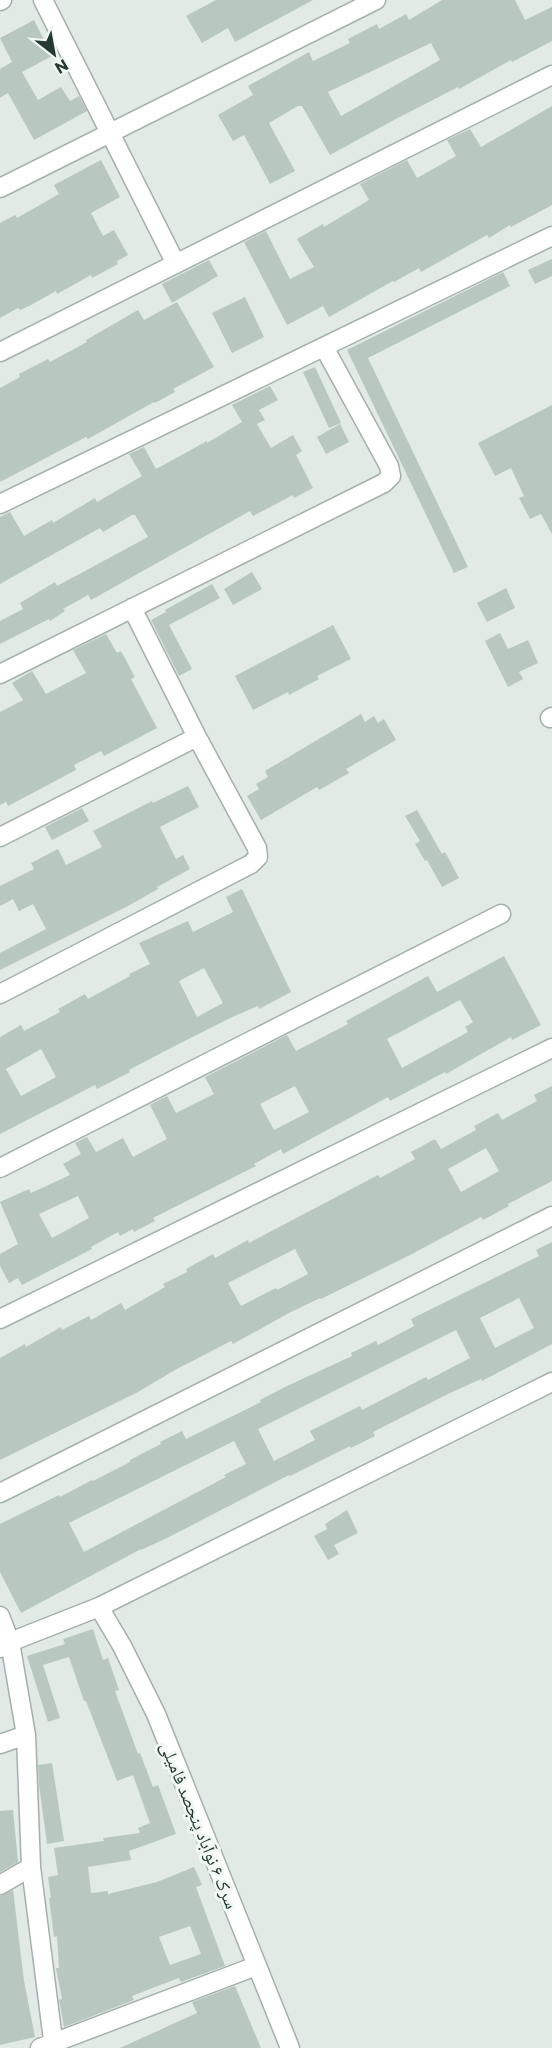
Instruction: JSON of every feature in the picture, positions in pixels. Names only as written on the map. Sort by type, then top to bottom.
[{"type":"street","points":[[44,0],[176,264]]},
{"type":"street","points":[[0,188],[376,0]]},
{"type":"street","points":[[0,352],[552,75]]},
{"type":"street","points":[[0,504],[552,236]]},
{"type":"street","points":[[0,674],[384,483],[391,476],[389,466],[324,346]]},
{"type":"street","points":[[0,994],[251,864],[258,857],[257,848],[197,737],[132,608]]},
{"type":"street","points":[[0,837],[197,737]]},
{"type":"street","points":[[0,1168],[501,914]]},
{"type":"street","points":[[0,1319],[552,1048]]},
{"type":"street","points":[[0,1493],[552,1216]]},
{"type":"street","points":[[5,1645],[99,1607],[552,1382]]},
{"type":"street","name":"سرک ۶ نوآباد پنجصد فامیلی","points":[[99,1607],[122,1646],[156,1714],[290,2048]]},
{"type":"street","points":[[0,1616],[26,1735],[31,1867],[49,2047],[256,1966]]},
{"type":"street","points":[[0,1744],[26,1735]]},
{"type":"street","points":[[0,1885],[31,1867]]},
{"type":"building","points":[[216,0],[313,0],[235,42],[228,28],[202,43],[186,16]]},
{"type":"building","points":[[442,0],[515,0],[525,20],[552,7],[552,41],[512,62],[511,60],[459,89],[458,87],[330,155],[302,106],[298,106],[269,123],[295,171],[270,184],[244,135],[233,141],[218,115],[253,95],[248,86],[309,52],[313,61],[350,43],[348,39],[377,24],[379,29],[406,14],[409,20]],"holes":[[[431,43],[440,60],[341,116],[328,92]]]},
{"type":"building","points":[[34,20],[52,56],[22,72],[38,100],[61,87],[70,101],[79,96],[87,111],[34,140],[8,93],[0,98],[0,69],[12,62],[0,38]]},
{"type":"building","points":[[552,106],[552,205],[489,238],[487,235],[421,272],[419,268],[393,281],[329,317],[323,306],[287,325],[244,242],[266,231],[290,279],[314,267],[297,239],[323,224],[324,227],[369,200],[360,184],[407,160],[417,178],[456,156],[447,140],[470,129],[481,147]]},
{"type":"building","points":[[101,160],[120,197],[91,213],[103,236],[114,230],[128,255],[117,261],[118,264],[92,278],[91,275],[57,294],[56,291],[0,318],[0,223],[15,215],[17,218],[59,194],[54,185]]},
{"type":"building","points":[[552,259],[552,276],[535,284],[528,270]]},
{"type":"building","points":[[209,260],[218,276],[172,303],[162,284]]},
{"type":"building","points":[[503,272],[510,286],[368,358],[468,567],[454,573],[347,350]]},
{"type":"building","points":[[245,297],[264,337],[232,353],[212,313]]},
{"type":"building","points":[[177,302],[214,367],[173,389],[175,392],[155,403],[0,482],[0,388],[20,377],[19,374],[48,359],[50,362],[138,310],[144,320]]},
{"type":"building","points":[[315,367],[341,423],[329,428],[303,372]]},
{"type":"building","points":[[270,386],[278,400],[259,410],[265,420],[257,424],[271,448],[293,435],[302,451],[296,455],[313,488],[294,498],[293,495],[253,516],[250,511],[91,600],[88,595],[63,609],[65,611],[50,621],[49,619],[0,644],[0,621],[23,609],[20,603],[55,582],[57,586],[148,537],[135,515],[132,515],[103,532],[100,528],[0,584],[0,517],[10,512],[24,536],[52,520],[53,523],[95,498],[97,502],[142,476],[129,454],[144,447],[156,469],[242,422],[232,405]]},
{"type":"building","points":[[552,405],[552,534],[541,514],[530,519],[519,498],[524,496],[511,468],[495,476],[478,443]]},
{"type":"building","points":[[340,424],[349,442],[326,454],[317,437]]},
{"type":"building","points":[[252,572],[262,589],[233,605],[224,589]]},
{"type":"building","points":[[212,584],[220,598],[169,625],[192,669],[179,676],[151,620]]},
{"type":"building","points":[[506,588],[515,608],[487,622],[477,603]]},
{"type":"building","points":[[333,625],[351,659],[317,676],[319,679],[289,695],[288,692],[253,710],[235,676]]},
{"type":"building","points":[[500,633],[508,649],[528,640],[538,663],[519,672],[523,679],[508,687],[485,641]]},
{"type":"building","points":[[106,634],[117,653],[121,651],[135,677],[131,679],[157,728],[104,756],[101,751],[74,765],[76,770],[8,806],[6,802],[0,805],[0,712],[23,700],[12,683],[32,671],[46,694],[86,673],[73,650]]},
{"type":"building","points":[[361,714],[365,722],[374,716],[378,723],[384,719],[396,740],[346,769],[349,773],[319,790],[317,787],[261,820],[247,796],[259,789],[256,784],[268,777],[265,771]]},
{"type":"building","points":[[188,786],[199,807],[160,827],[176,859],[183,855],[190,869],[128,906],[0,970],[0,953],[46,929],[33,904],[19,911],[13,899],[0,906],[0,886],[34,869],[31,863],[58,849],[66,865],[102,847],[93,831],[152,801],[153,803]]},
{"type":"building","points":[[82,808],[89,821],[52,840],[45,827]]},
{"type":"building","points":[[417,810],[442,854],[445,852],[459,878],[442,887],[415,844],[420,841],[405,816]]},
{"type":"building","points":[[242,889],[291,992],[259,1009],[258,1006],[230,1018],[97,1089],[95,1085],[0,1134],[0,1037],[21,1025],[24,1031],[60,1012],[58,1009],[85,994],[88,999],[150,964],[139,943],[188,921],[193,932],[233,912],[226,897]],"holes":[[[204,968],[223,1003],[197,1017],[179,981]],[[41,1049],[56,1077],[21,1096],[6,1069]]]},
{"type":"building","points":[[504,956],[541,1025],[512,1040],[511,1037],[446,1074],[445,1072],[390,1101],[388,1097],[283,1154],[281,1149],[254,1164],[256,1166],[153,1218],[155,1221],[134,1232],[133,1229],[120,1236],[118,1232],[91,1247],[92,1249],[22,1285],[18,1278],[9,1283],[0,1266],[0,1254],[18,1244],[0,1202],[29,1189],[31,1193],[70,1175],[63,1164],[81,1154],[75,1143],[87,1137],[96,1152],[123,1138],[133,1157],[167,1139],[150,1105],[167,1096],[176,1113],[214,1094],[205,1077],[287,1035],[296,1051],[348,1024],[346,1021],[428,976],[437,992]],"holes":[[[460,1000],[473,1022],[465,1027],[468,1032],[402,1068],[387,1039]],[[295,1086],[309,1112],[274,1130],[260,1104]],[[78,1196],[89,1218],[52,1238],[39,1214]]]},
{"type":"building","points":[[552,1086],[552,1181],[483,1220],[481,1217],[410,1255],[289,1313],[233,1344],[231,1341],[138,1392],[0,1460],[0,1358],[25,1344],[26,1347],[61,1327],[62,1330],[89,1316],[91,1320],[121,1303],[125,1310],[165,1287],[163,1284],[187,1272],[186,1269],[213,1254],[215,1258],[248,1240],[249,1243],[378,1175],[380,1178],[415,1159],[411,1152],[435,1139],[441,1149],[476,1130],[474,1126],[498,1113],[502,1120],[537,1101],[534,1095]],"holes":[[[486,1148],[499,1171],[461,1192],[448,1169]],[[295,1249],[308,1274],[241,1306],[228,1283]]]},
{"type":"building","points":[[552,1242],[552,1344],[482,1381],[481,1379],[448,1394],[373,1432],[375,1436],[351,1448],[350,1446],[289,1475],[141,1549],[21,1613],[0,1572],[0,1524],[93,1481],[182,1431],[186,1439],[261,1402],[260,1400],[285,1387],[352,1356],[351,1353],[376,1341],[378,1345],[414,1326],[411,1319],[539,1256],[536,1250]],"holes":[[[519,1298],[534,1328],[495,1348],[480,1318]],[[456,1330],[470,1358],[428,1380],[426,1377],[362,1410],[360,1406],[310,1431],[315,1440],[274,1461],[258,1429]],[[234,1441],[246,1464],[224,1475],[226,1477],[84,1552],[69,1523]]]},
{"type":"building","points":[[347,1510],[358,1533],[334,1545],[339,1554],[328,1560],[314,1536],[327,1529],[325,1524]]},
{"type":"building","points":[[93,1629],[103,1660],[108,1658],[119,1690],[115,1691],[138,1754],[140,1753],[153,1787],[158,1785],[176,1834],[129,1851],[131,1860],[88,1867],[91,1893],[108,1891],[108,1894],[157,1882],[194,1867],[202,1885],[196,1887],[225,1966],[181,1982],[179,1978],[155,1987],[132,1996],[134,2000],[64,2027],[56,1968],[59,1968],[57,1936],[54,1937],[49,1898],[51,1898],[48,1877],[58,1875],[54,1848],[140,1833],[138,1828],[150,1823],[133,1775],[117,1781],[86,1701],[84,1701],[69,1657],[43,1665],[60,1718],[48,1722],[27,1656],[65,1644],[63,1639]],"holes":[[[190,1926],[201,1954],[170,1965],[159,1937]]]},
{"type":"building","points":[[52,1763],[64,1841],[47,1844],[38,1765]]},
{"type":"building","points":[[13,1810],[18,1862],[0,1872],[0,1811]]},
{"type":"building","points":[[13,1890],[24,1981],[35,2037],[0,2045],[0,1896]]},
{"type":"building","points":[[235,1986],[261,2048],[120,2048],[197,2013],[192,2002]]}]
